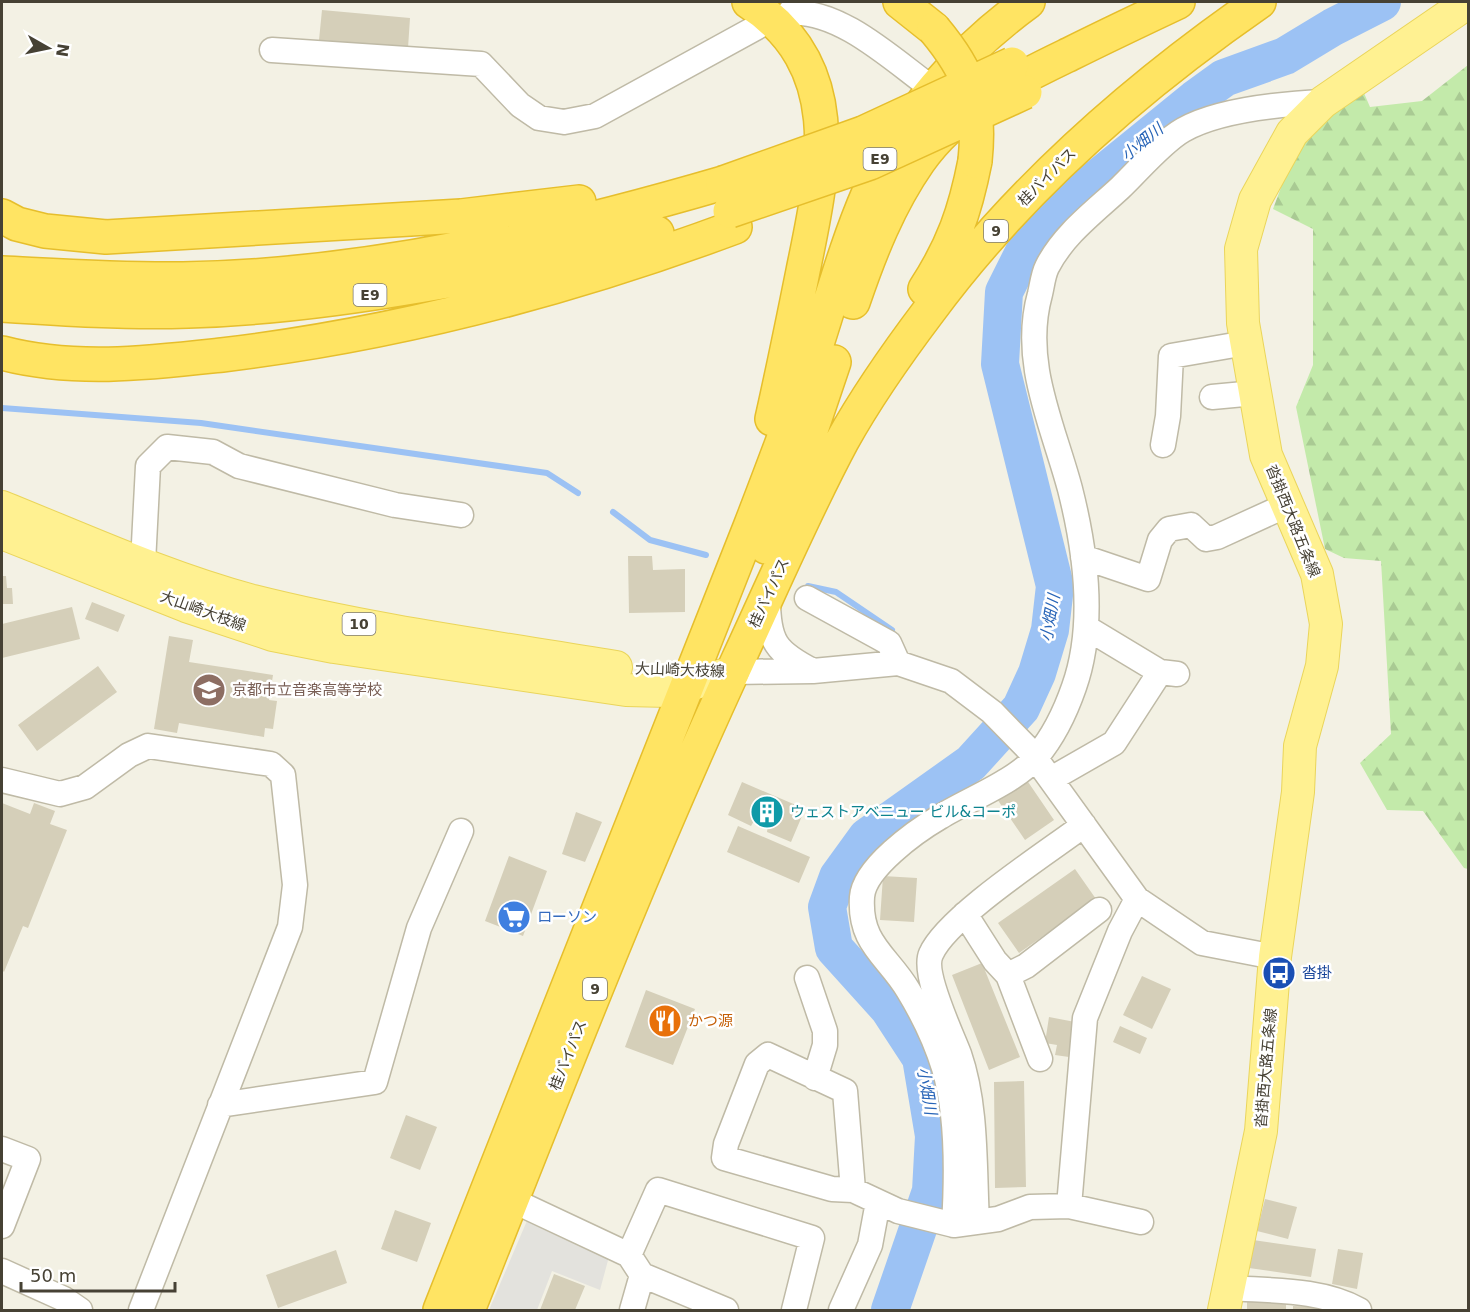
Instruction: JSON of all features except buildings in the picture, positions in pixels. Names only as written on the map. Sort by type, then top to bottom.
[{"type":"highway","points":[[705,675],[792,517],[841,417],[946,257],[968,195],[978,132],[972,90],[963,68],[934,29],[900,2]]},
{"type":"highway","name":"E9","points":[[2,305],[187,311],[285,305],[367,295],[547,262],[642,238],[730,207],[870,164],[1018,78],[1135,2]]},
{"type":"highway","points":[[792,517],[819,410],[867,262],[885,219],[920,159],[939,137],[969,109],[998,89],[1178,2]]},
{"type":"highway","name":"E9","points":[[2,273],[184,279],[360,264],[540,232],[730,207],[863,132],[1018,78],[1196,2]]},
{"type":"highway","name":"桂バイパス","points":[[468,1311],[501,1194],[705,675],[768,596],[792,517],[879,382],[931,308],[1020,204],[1119,108],[1259,2]]},
{"type":"highway","name":"桂バイパス","points":[[440,1311],[501,1194],[612,946],[705,675],[750,527],[797,402],[852,235],[869,191],[887,155],[933,89],[1013,6]]},
{"type":"highway","points":[[750,527],[819,189],[823,126],[819,101],[800,53],[765,12],[754,14]]},
{"type":"highway","points":[[2,216],[35,229],[73,235],[150,235],[503,213],[586,201],[638,189],[730,207]]},
{"type":"highway","points":[[2,353],[57,364],[94,365],[190,358],[320,342],[415,324],[521,298],[671,251],[730,207]]},
{"type":"main road","name":"沓掛西大路五条線","points":[[1227,1299],[1261,1131],[1275,957],[1298,792],[1300,746],[1322,666],[1326,624],[1317,574],[1266,455],[1243,323],[1241,249],[1255,200],[1292,133],[1323,102],[1457,10],[1465,2]]},
{"type":"main road","name":"大山崎大枝線","points":[[2,507],[189,582],[252,600],[340,621],[630,669],[705,675]]},
{"type":"main road","name":"大山崎大枝線","points":[[2,533],[186,606],[273,635],[334,647],[626,690],[669,691],[705,675]]},
{"type":"street","points":[[789,13],[804,11],[817,14],[848,28],[933,89]]},
{"type":"street","points":[[272,50],[482,64],[520,105],[540,118],[564,122],[595,116],[754,14]]},
{"type":"street","points":[[959,1223],[953,1122],[945,1068],[908,988],[886,961],[863,926],[862,892],[876,867],[902,845],[940,817],[979,797],[1033,755],[1058,722],[1074,690],[1082,662],[1087,628],[1083,557],[1070,492],[1037,380],[1032,320],[1047,267],[1076,227],[1183,130],[1223,116],[1268,106],[1323,102]]},
{"type":"street","points":[[1163,445],[1168,416],[1172,356],[1246,343]]},
{"type":"street","points":[[1212,397],[1255,393]]},
{"type":"street","points":[[143,563],[148,466],[167,447],[213,452],[239,466],[250,469],[395,505],[461,515]]},
{"type":"street","points":[[1083,557],[1148,579],[1160,540],[1169,529],[1191,525],[1206,539],[1217,537],[1287,505]]},
{"type":"street","points":[[768,596],[769,627],[774,642],[787,658],[813,671]]},
{"type":"street","points":[[807,598],[889,643],[898,663]]},
{"type":"street","points":[[1051,779],[1114,743],[1169,673],[1087,628]]},
{"type":"street","points":[[705,675],[813,671],[898,663],[951,681],[992,712],[1033,755],[1137,899],[1202,943],[1275,957]]},
{"type":"street","points":[[2,780],[60,794],[85,787],[129,754],[148,746],[271,764],[283,775],[295,885],[290,927],[141,1311]]},
{"type":"street","points":[[959,1223],[970,1108],[964,1069],[931,976],[929,957],[939,938],[965,914],[1084,825]]},
{"type":"street","points":[[220,1105],[375,1082],[418,928],[461,831]]},
{"type":"street","points":[[1069,1206],[1085,1018],[1120,931],[1137,899]]},
{"type":"street","points":[[1008,975],[1026,966],[1099,910]]},
{"type":"street","points":[[965,914],[995,961],[1008,975],[1040,1059]]},
{"type":"street","points":[[807,978],[825,1030],[825,1045],[816,1078]]},
{"type":"street","points":[[853,1190],[845,1091],[768,1055],[757,1064],[726,1144],[724,1158],[832,1189],[853,1190],[888,1207],[959,1223],[999,1219],[1030,1207],[1069,1206],[1141,1222]]},
{"type":"street","points":[[2,1149],[28,1159],[2,1226]]},
{"type":"street","points":[[629,1255],[658,1190],[812,1238],[794,1311]]},
{"type":"street","points":[[501,1194],[629,1255],[642,1275],[718,1309]]},
{"type":"street","points":[[841,1311],[888,1207]]},
{"type":"street","points":[[2,1271],[64,1299],[80,1311]]},
{"type":"street","points":[[632,1311],[642,1275]]},
{"type":"street","points":[[1227,1299],[1293,1292],[1343,1302],[1359,1311]]},
{"type":"green space","points":[[1468,65],[1468,869],[1464,868],[1423,811],[1387,810],[1360,763],[1391,734],[1381,561],[1344,558],[1325,549],[1296,407],[1313,365],[1313,229],[1273,209],[1299,139],[1341,97],[1364,93],[1370,107],[1422,101]]},
{"type":"shaded area","points":[[529,1216],[610,1253],[600,1290],[552,1271],[537,1310],[489,1310]]},
{"type":"waterway","name":"小畑川","points":[[890,1310],[931,1191],[934,1136],[921,1058],[889,1009],[834,948],[827,907],[838,877],[867,837],[971,763],[1021,708],[1037,673],[1050,630],[1055,586],[1000,364],[1004,292],[1028,244],[1051,216],[1195,99],[1224,78],[1285,56],[1333,27],[1382,2]]},
{"type":"waterway","points":[[2,408],[201,423],[547,473],[578,493]]},
{"type":"waterway","points":[[613,512],[650,540],[706,555]]},
{"type":"waterway","points":[[808,586],[836,592],[892,630]]},
{"type":"place","name":"京都市立音楽高等学校","points":[[209,690]]},
{"type":"place","name":"ウェストアベニュー ビル&コーポ","points":[[767,812]]},
{"type":"place","name":"ローソン","points":[[514,917]]},
{"type":"place","name":"沓掛","points":[[1279,973]]},
{"type":"place","name":"かつ源","points":[[665,1021]]}]
